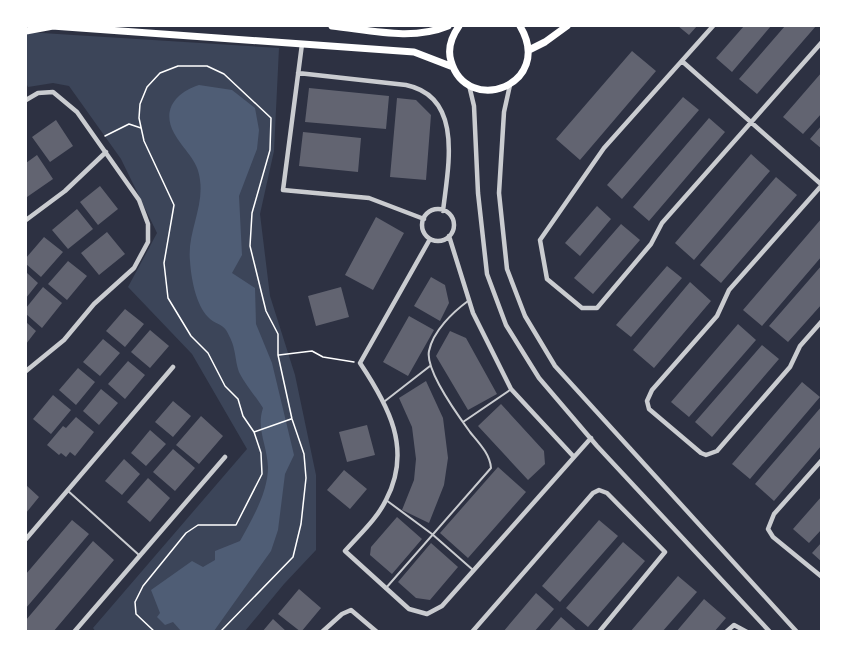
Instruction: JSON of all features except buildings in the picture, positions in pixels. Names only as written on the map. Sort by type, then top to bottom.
[{"type":"main road","points":[[26,31],[52,26],[414,52],[453,67],[469,85],[490,90],[510,85],[524,70],[529,50],[527,37],[520,26]]},
{"type":"main road","points":[[332,26],[405,34],[434,32],[448,26]]},
{"type":"main road","points":[[453,67],[450,45],[459,26]]},
{"type":"main road","points":[[529,50],[567,26]]},
{"type":"street","points":[[713,26],[604,148],[540,240],[547,279],[582,308],[597,308],[651,244],[662,223],[822,42]]},
{"type":"street","points":[[302,44],[283,190],[369,198],[424,219]]},
{"type":"street","points":[[683,62],[822,185],[729,290],[717,316],[648,395],[649,409],[701,453],[706,455],[717,451],[790,367],[800,346],[822,321]]},
{"type":"street","points":[[298,73],[406,85],[420,88],[430,94],[444,114],[446,126],[448,162],[443,211]]},
{"type":"street","points":[[469,85],[474,106],[478,193],[487,274],[506,325],[539,378],[591,438],[770,632]]},
{"type":"street","points":[[510,85],[504,112],[499,193],[507,269],[525,316],[555,366],[797,632]]},
{"type":"street","points":[[26,100],[38,93],[53,92],[62,97],[77,112],[139,200],[148,224],[148,242],[134,268],[94,304],[64,340],[26,371]]},
{"type":"street","points":[[26,220],[65,191],[106,152]]},
{"type":"street","points":[[449,236],[438,241],[430,238],[423,229],[424,219],[430,212],[443,211],[449,214],[453,224],[449,236],[468,301],[511,389],[574,457]]},
{"type":"street","points":[[430,238],[360,363],[385,401],[396,437],[398,456],[386,500],[345,551],[409,609],[427,614],[442,606],[591,438]]},
{"type":"street","points":[[26,539],[173,367]]},
{"type":"street","points":[[74,632],[225,457]]},
{"type":"street","points":[[822,460],[774,513],[768,529],[773,537],[822,577]]},
{"type":"street","points":[[472,632],[593,493],[599,490],[607,493],[665,552],[599,632]]},
{"type":"street","points":[[322,632],[342,614],[351,610],[378,632]]},
{"type":"street","points":[[726,632],[734,625],[747,632]]},
{"type":"lane","points":[[386,588],[491,468],[490,459],[463,422],[430,366],[429,352],[432,344],[450,315],[468,301]]},
{"type":"lane","points":[[385,401],[430,366]]},
{"type":"lane","points":[[463,422],[511,389]]},
{"type":"lane","points":[[67,490],[140,555]]},
{"type":"lane","points":[[386,500],[432,534],[474,571]]},
{"type":"path","points":[[155,632],[136,614],[135,602],[143,586],[186,533],[198,525],[236,525],[262,474],[261,453],[256,431],[243,416],[238,399],[225,386],[208,353],[191,336],[168,298],[164,263],[174,217],[174,206],[144,141],[140,104],[147,87],[160,74],[178,66],[207,66],[224,74],[271,117],[270,150],[252,213],[250,246],[266,311],[278,334],[278,355],[290,419],[304,454],[306,478],[302,524],[294,557],[220,632]]},
{"type":"path","points":[[98,141],[129,123],[141,129]]},
{"type":"path","points":[[278,355],[312,351],[323,357],[360,363]]},
{"type":"path","points":[[256,431],[290,419]]},
{"type":"shaded area","points":[[26,32],[279,48],[274,151],[260,214],[270,296],[295,375],[316,475],[316,550],[245,631],[96,632],[93,628],[247,449],[192,354],[128,287],[157,233],[121,159],[69,86],[53,83],[28,87],[26,83]]},
{"type":"shaded area","points":[[199,85],[232,90],[255,108],[259,130],[257,149],[239,196],[242,255],[232,273],[255,288],[256,324],[272,363],[294,455],[285,474],[278,530],[271,551],[214,631],[181,631],[173,622],[165,625],[157,617],[160,613],[151,590],[192,561],[203,567],[215,560],[215,551],[240,541],[262,496],[268,467],[261,430],[263,408],[239,373],[233,346],[226,330],[210,319],[200,306],[192,275],[190,251],[200,201],[199,173],[193,160],[174,133],[169,116],[170,109],[178,97]]}]
